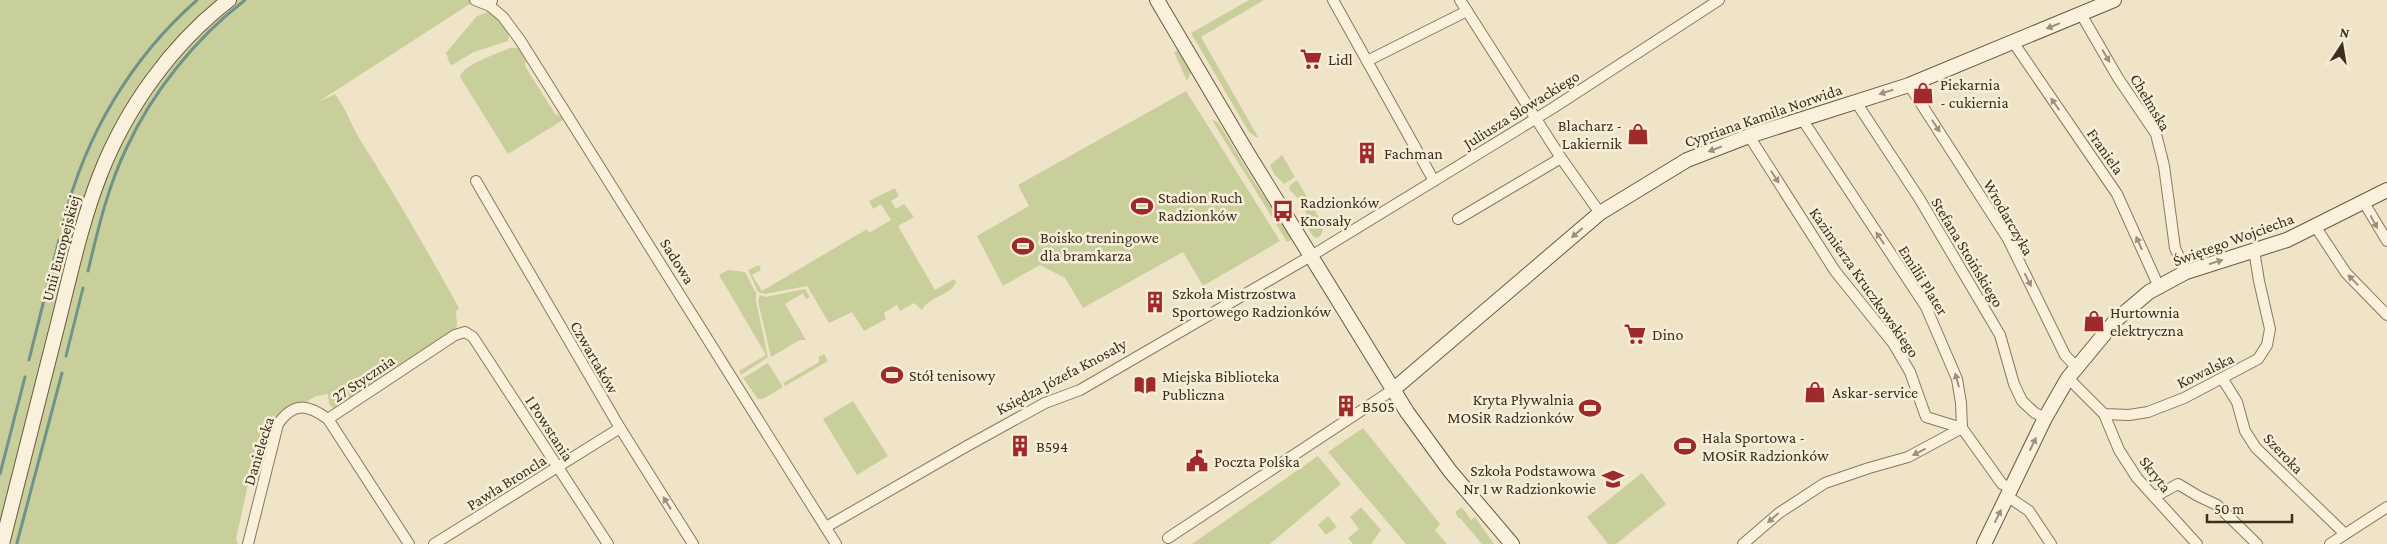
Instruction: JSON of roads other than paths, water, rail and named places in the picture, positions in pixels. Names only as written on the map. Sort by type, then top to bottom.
[{"type":"street","name":"Unii Europejskiej","points":[[2,544],[73,263],[100,174],[124,125],[150,84],[190,35],[229,0]]},
{"type":"street","points":[[475,0],[491,3]]},
{"type":"street","points":[[1157,0],[1248,154],[1407,412],[1450,471],[1512,544]]},
{"type":"street","points":[[1333,0],[1434,181]]},
{"type":"street","points":[[1460,0],[1560,158],[1600,213]]},
{"type":"street","name":"Juliusza Słowackiego","points":[[1311,255],[1536,118],[1719,0]]},
{"type":"street","name":"Cypriana Kamila Norwida","points":[[1394,389],[1600,213],[1686,160],[1749,136],[1909,85],[2114,0]]},
{"type":"street","name":"Sadowa","points":[[491,3],[520,40],[836,544]]},
{"type":"street","points":[[1367,61],[1467,11]]},
{"type":"street","name":"Chełmska","points":[[2082,14],[2118,78],[2156,134],[2164,166],[2175,248],[2186,272]]},
{"type":"street","name":"Franiela","points":[[2013,42],[2117,194],[2159,287]]},
{"type":"street","name":"Wrodarczyka","points":[[1909,85],[2008,238],[2066,355],[2076,367]]},
{"type":"street","name":"Stefana Stoińskiego","points":[[1856,102],[1919,198],[2000,335],[2014,384],[2022,402],[2035,413],[2046,418]]},
{"type":"street","name":"Emilii Plater","points":[[1802,119],[1926,308],[1957,379],[1961,402],[1962,428]]},
{"type":"street","name":"Kazimierza Kruczkowskiego","points":[[1749,136],[1835,271],[1893,343],[1910,372],[1926,417],[1962,428]]},
{"type":"street","points":[[1458,220],[1560,158]]},
{"type":"street","name":"Czwartaków","points":[[476,181],[620,428],[693,544]]},
{"type":"street","name":"Świętego Wojciecha","points":[[1984,544],[2046,418],[2068,378],[2116,320],[2159,287],[2186,272],[2287,240],[2387,190]]},
{"type":"street","points":[[2363,201],[2387,241]]},
{"type":"street","points":[[2315,226],[2346,273],[2387,315]]},
{"type":"street","name":"Kowalska","points":[[2104,414],[2129,415],[2148,412],[2184,398],[2258,359],[2266,345],[2270,329],[2258,281],[2254,250]]},
{"type":"street","name":"Księdza Józefa Knosały","points":[[826,527],[1045,403],[1080,390],[1311,255]]},
{"type":"street","name":"27 Stycznia","points":[[409,544],[328,420],[455,335],[465,332]]},
{"type":"street","name":"I Powstania","points":[[465,332],[473,337],[608,544]]},
{"type":"street","points":[[2068,378],[2104,414]]},
{"type":"street","name":"Szeroka","points":[[2222,378],[2237,402],[2245,431],[2256,448],[2345,534]]},
{"type":"street","points":[[1168,538],[1394,389]]},
{"type":"street","name":"Danielecka","points":[[248,544],[278,424],[286,413],[298,408],[314,409],[328,420]]},
{"type":"street","name":"Skryta","points":[[2104,414],[2119,450],[2137,478],[2197,544]]},
{"type":"street","name":"Pawła Broncla","points":[[434,544],[620,428]]},
{"type":"street","points":[[1743,544],[1779,513],[1825,483],[1908,458],[1962,428],[2002,484],[2029,511],[2051,544]]},
{"type":"street","points":[[2154,497],[2178,484],[2217,505],[2257,544]]},
{"type":"street","points":[[2330,544],[2387,507]]},
{"type":"waterway","points":[[64,220],[84,158],[114,100],[131,73],[151,47],[197,0]]},
{"type":"waterway","points":[[88,271],[109,192],[120,162],[138,126],[163,86],[193,48],[245,0]]},
{"type":"waterway","points":[[29,360],[59,240]]},
{"type":"waterway","points":[[66,356],[83,288]]},
{"type":"waterway","points":[[17,543],[62,373]]},
{"type":"waterway","points":[[0,474],[25,377]]},
{"type":"place","name":"Lidl","points":[[1311,59]]},
{"type":"place","name":"Piekarnia - cukiernia","points":[[1923,93]]},
{"type":"place","name":"Blacharz - Lakiernik","points":[[1638,134]]},
{"type":"place","name":"Fachman","points":[[1367,153]]},
{"type":"place","name":"Stadion Ruch Radzionków","points":[[1142,206]]},
{"type":"place","name":"Radzionków Knosały","points":[[1283,211]]},
{"type":"place","name":"Boisko treningowe dla bramkarza","points":[[1023,246]]},
{"type":"place","name":"Szkoła Mistrzostwa Sportowego Radzionków","points":[[1155,302]]},
{"type":"place","name":"Hurtownia elektryczna","points":[[2094,321]]},
{"type":"place","name":"Dino","points":[[1635,334]]},
{"type":"place","name":"Stół tenisowy","points":[[892,375]]},
{"type":"place","name":"Miejska Biblioteka Publiczna","points":[[1145,385]]},
{"type":"place","name":"Askar-service","points":[[1815,392]]},
{"type":"place","name":"B505","points":[[1346,406]]},
{"type":"place","name":"Kryta Pływalnia MOSiR Radzionków","points":[[1590,408]]},
{"type":"place","name":"B594","points":[[1020,446]]},
{"type":"place","name":"Hala Sportowa - MOSiR Radzionków","points":[[1685,446]]},
{"type":"place","name":"Poczta Polska","points":[[1197,461]]},
{"type":"place","name":"Szkoła Podstawowa Nr 1 w Radzionkowie","points":[[1613,479]]}]
